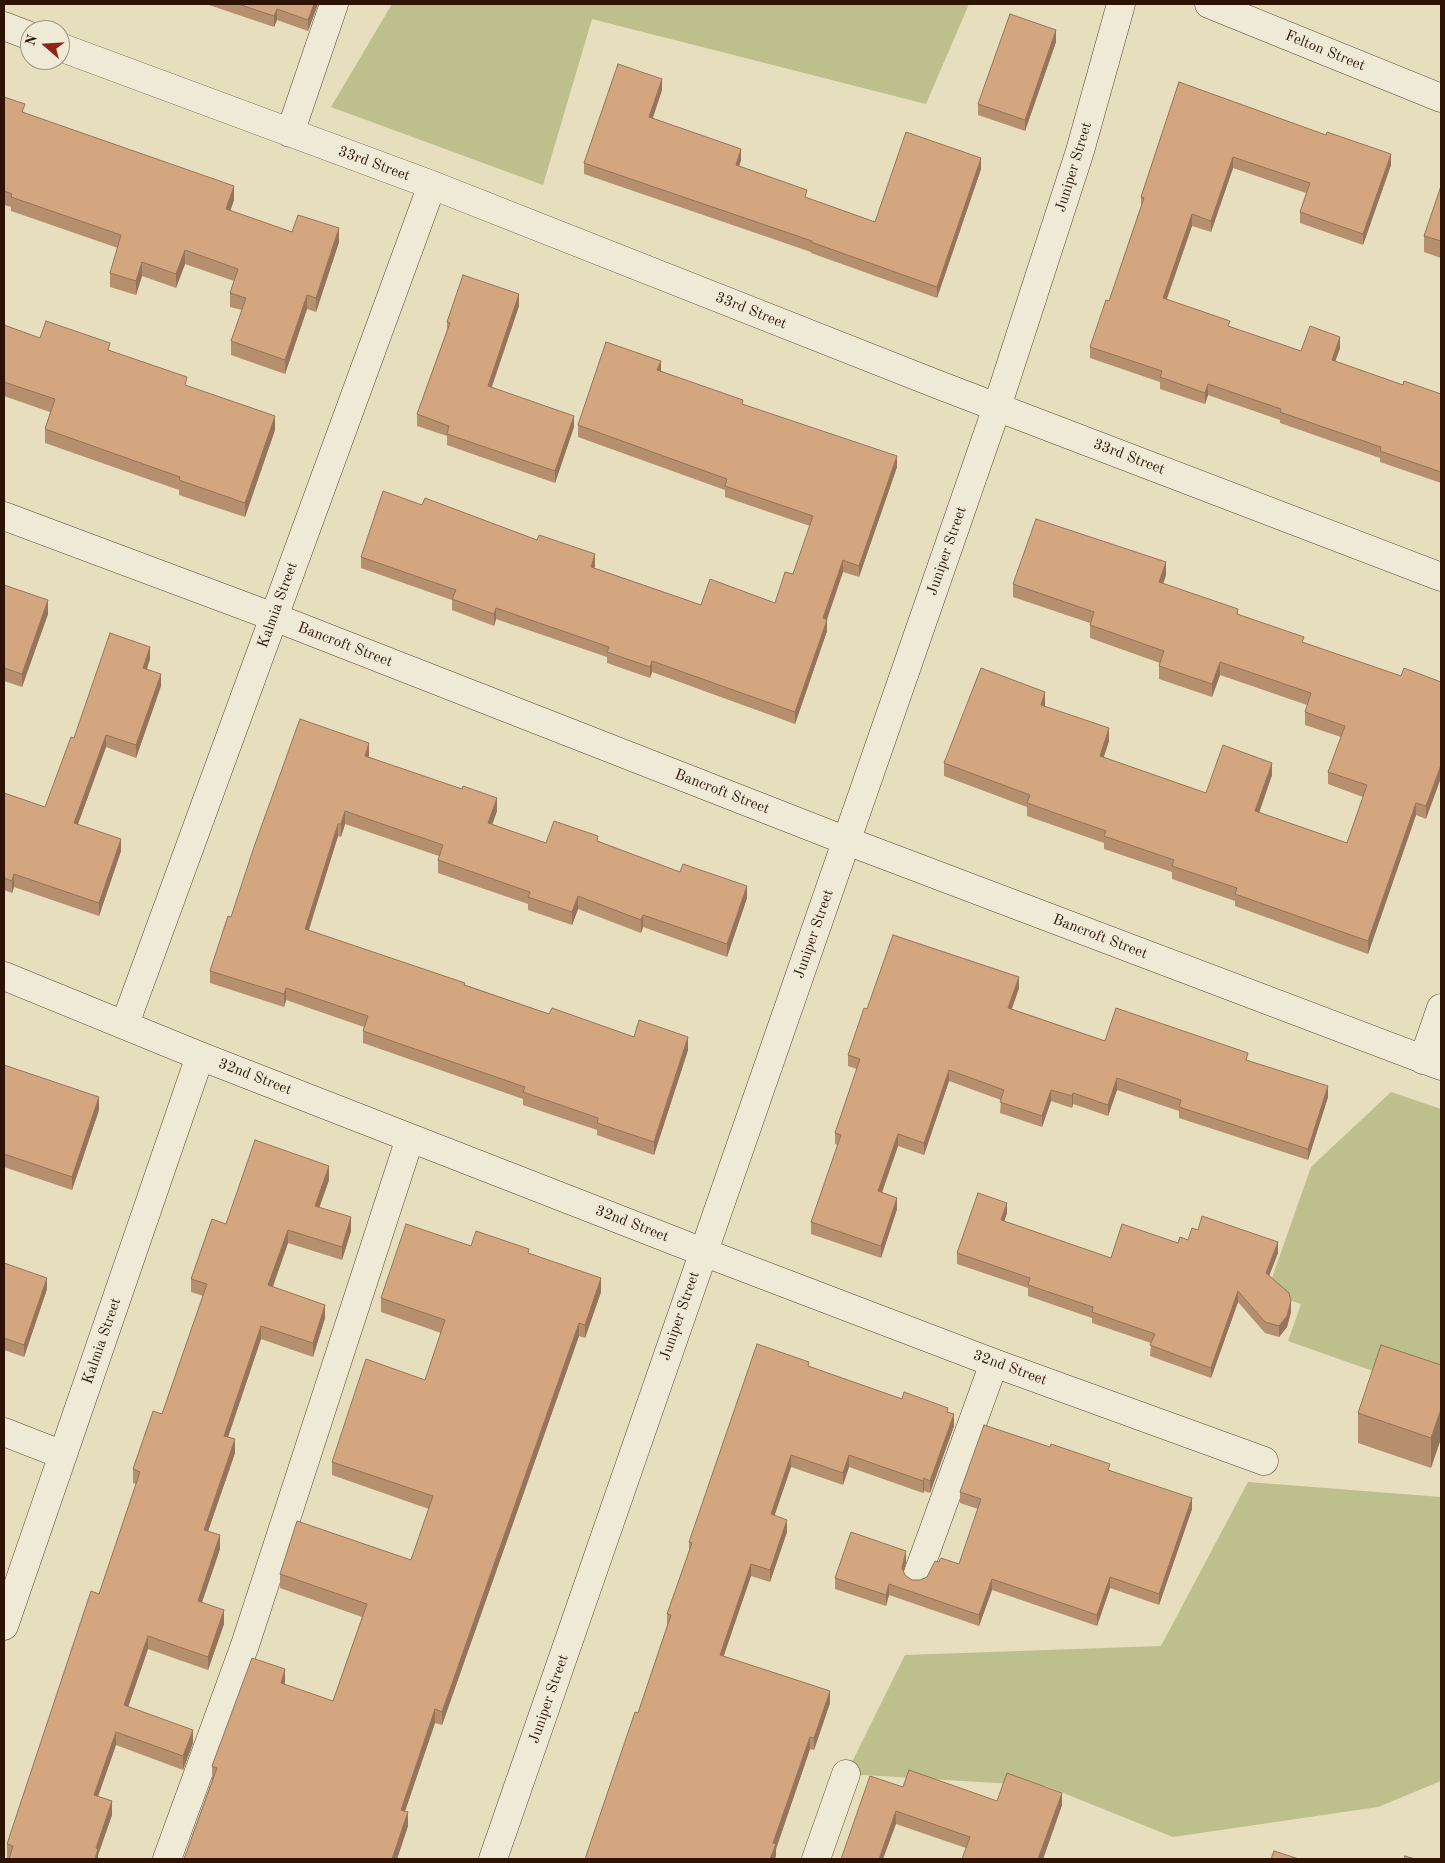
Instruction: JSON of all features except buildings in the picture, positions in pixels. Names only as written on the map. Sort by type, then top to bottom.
[{"type":"street","points":[[290,133],[334,4]]},
{"type":"street","name":"Juniper Street","points":[[493,1859],[702,1252],[997,407],[1080,152],[1121,4]]},
{"type":"street","name":"Felton Street","points":[[1209,4],[1441,98]]},
{"type":"street","points":[[4,26],[20,32]]},
{"type":"street","name":"33rd Street","points":[[70,51],[432,185],[997,407],[1441,577]]},
{"type":"street","name":"Kalmia Street","points":[[125,1024],[432,185]]},
{"type":"street","name":"Bancroft Street","points":[[4,516],[274,617],[847,841],[1432,1063]]},
{"type":"street","name":"32nd Street","points":[[4,976],[200,1056],[702,1252],[1264,1461]]},
{"type":"street","points":[[1432,1063],[1441,1008]]},
{"type":"street","name":"Kalmia Street","points":[[4,1626],[200,1056]]},
{"type":"street","points":[[167,1859],[245,1645],[410,1138]]},
{"type":"street","points":[[917,1576],[994,1362]]},
{"type":"street","points":[[4,1432],[63,1455]]},
{"type":"street","points":[[816,1859],[846,1774]]},
{"type":"green space","points":[[392,4],[969,4],[926,104],[592,19],[543,185],[331,107]]},
{"type":"green space","points":[[1391,1092],[1441,1109],[1441,1395],[1288,1341],[1301,1304],[1267,1292],[1311,1167]]},
{"type":"green space","points":[[1248,1482],[1441,1497],[1441,1781],[1378,1807],[1173,1837],[1046,1786],[846,1774],[905,1655],[1161,1646]]}]
